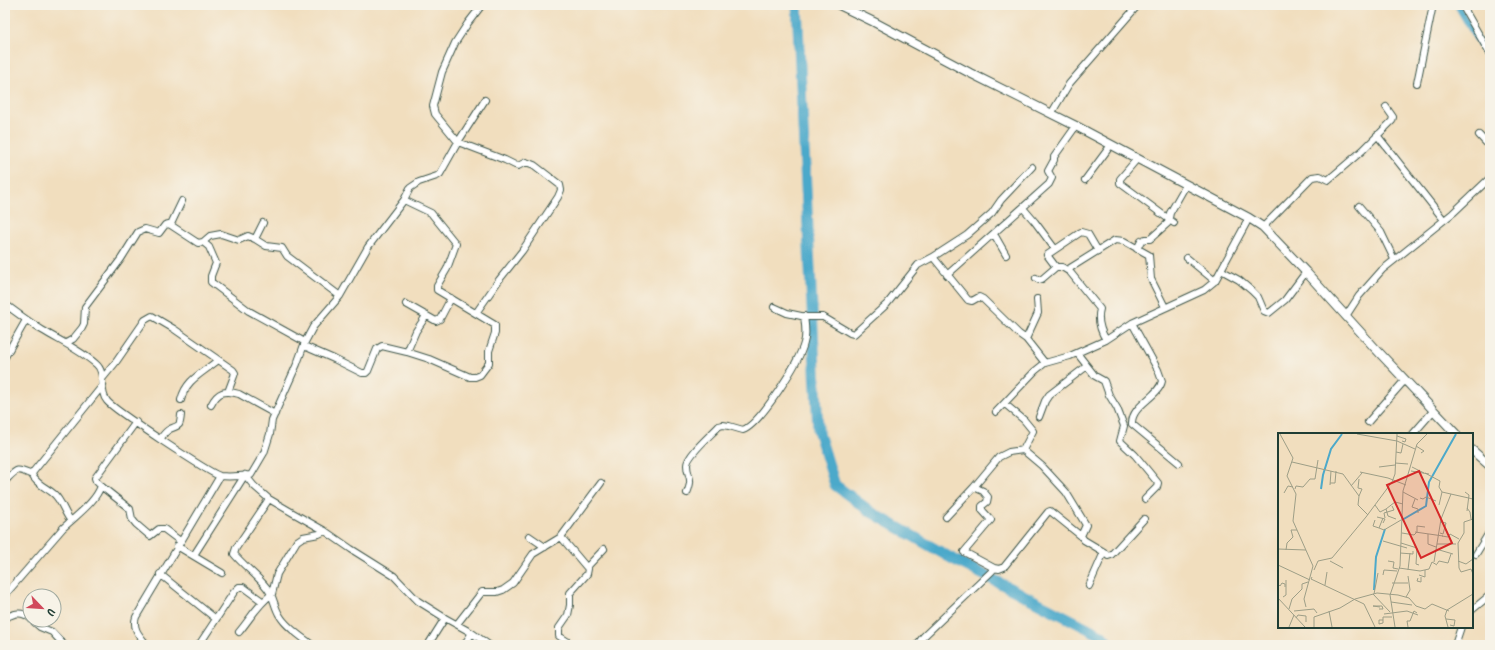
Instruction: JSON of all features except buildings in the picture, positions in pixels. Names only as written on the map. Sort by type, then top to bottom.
[{"type":"street","points":[[476,313],[522,251],[558,197],[561,188],[560,185],[534,165],[526,162],[518,166],[458,142],[435,114],[433,106],[435,94],[442,72],[455,43],[482,5]]},
{"type":"street","points":[[839,5],[1076,126],[1249,218],[1262,227],[1306,272],[1455,433]]},
{"type":"street","points":[[1052,114],[1068,84],[1138,5]]},
{"type":"street","points":[[1417,83],[1433,5]]},
{"type":"street","points":[[1462,5],[1490,54]]},
{"type":"street","points":[[5,304],[26,320],[97,364],[100,368],[104,396],[106,400],[136,422],[191,459],[220,476],[251,475],[264,453],[275,414],[304,344],[313,327],[340,296],[368,247],[404,200],[410,188],[419,182],[438,176],[458,142],[486,100]]},
{"type":"street","points":[[1262,227],[1312,177],[1316,176],[1326,179],[1331,178],[1377,135],[1392,119],[1392,115],[1386,107]]},
{"type":"street","points":[[947,275],[1023,208],[1051,181],[1051,176],[1048,171],[1056,152],[1076,126]]},
{"type":"street","points":[[1377,135],[1444,220]]},
{"type":"street","points":[[1479,135],[1490,147]]},
{"type":"street","points":[[1085,180],[1111,145]]},
{"type":"street","points":[[1137,159],[1119,182],[1172,221]]},
{"type":"street","points":[[774,308],[787,313],[823,317],[854,334],[888,304],[918,265],[967,235],[992,213],[1001,200],[1032,167]]},
{"type":"street","points":[[1346,316],[1359,296],[1382,270],[1444,220],[1490,178]]},
{"type":"street","points":[[1172,221],[1170,213],[1186,185]]},
{"type":"street","points":[[203,242],[209,247],[216,263],[210,276],[211,282],[249,311],[304,344],[362,373],[366,373],[368,371],[374,355],[380,346],[429,359],[470,377],[480,375],[489,363],[489,351],[496,328],[495,325],[438,291],[437,286],[447,269],[456,244],[431,213],[404,200]]},
{"type":"street","points":[[171,224],[182,201]]},
{"type":"street","points":[[1359,206],[1381,232],[1394,259]]},
{"type":"street","points":[[1023,208],[1036,222],[1055,250]]},
{"type":"street","points":[[996,412],[1035,371],[1045,363],[1106,340],[1132,323],[1204,290],[1215,281],[1249,218]]},
{"type":"street","points":[[1138,249],[1141,241],[1145,239],[1150,240],[1156,233],[1172,221]]},
{"type":"street","points":[[66,344],[73,339],[82,328],[84,324],[85,308],[121,259],[138,232],[145,229],[159,233],[165,225],[171,224],[198,243],[203,242],[210,236],[221,234],[239,240],[248,236],[266,246],[282,248],[285,254],[340,296]]},
{"type":"street","points":[[255,239],[263,224]]},
{"type":"street","points":[[1056,268],[1046,255],[1081,232],[1088,234],[1098,251]]},
{"type":"street","points":[[994,234],[1006,255]]},
{"type":"street","points":[[1067,270],[1115,240],[1124,241],[1150,256],[1151,279],[1165,307]]},
{"type":"street","points":[[933,257],[968,300],[972,301],[979,297],[983,299],[1026,339],[1045,363]]},
{"type":"street","points":[[1187,258],[1215,281]]},
{"type":"street","points":[[1036,278],[1039,280],[1042,279],[1056,268],[1062,267],[1067,270],[1100,309],[1098,316],[1100,326],[1106,340]]},
{"type":"street","points":[[1221,270],[1238,280],[1252,291],[1258,297],[1264,311],[1269,314],[1284,300],[1306,272]]},
{"type":"street","points":[[406,304],[426,316],[438,320],[451,298]]},
{"type":"street","points":[[1026,339],[1038,314],[1036,299]]},
{"type":"street","points":[[32,475],[102,382],[145,320],[152,316],[169,325],[235,373],[228,392]]},
{"type":"street","points":[[407,352],[416,331],[426,316]]},
{"type":"street","points":[[687,492],[691,479],[687,466],[690,456],[719,426],[723,425],[743,430],[746,429],[755,422],[773,400],[800,357],[806,336],[805,316]]},
{"type":"street","points":[[5,357],[26,320]]},
{"type":"street","points":[[1132,323],[1161,375],[1162,381],[1160,387],[1143,403],[1133,418],[1124,426],[1120,441],[1135,455],[1158,483],[1157,487],[1145,499]]},
{"type":"street","points":[[1077,352],[1095,377],[1104,381],[1124,426]]},
{"type":"street","points":[[181,400],[183,391],[192,379],[218,360]]},
{"type":"street","points":[[1039,417],[1049,395],[1087,366]]},
{"type":"street","points":[[1368,422],[1405,380]]},
{"type":"street","points":[[211,405],[217,395],[221,392],[228,392],[240,394],[275,414]]},
{"type":"street","points":[[1005,404],[1024,420],[1033,430],[1033,434],[1023,450]]},
{"type":"street","points":[[1414,433],[1434,410]]},
{"type":"street","points":[[161,438],[169,429],[179,425],[180,415]]},
{"type":"street","points":[[1133,418],[1133,425],[1179,463]]},
{"type":"street","points":[[136,422],[95,478],[96,481],[130,509],[132,519],[147,534],[150,536],[159,529],[164,530],[194,555],[222,573]]},
{"type":"street","points":[[946,517],[999,457],[1009,452],[1023,450],[1042,466],[1071,498],[1086,525],[1081,536]]},
{"type":"street","points":[[1473,451],[1490,466]]},
{"type":"street","points":[[5,481],[18,469],[32,475],[39,484],[61,502],[62,507],[71,521]]},
{"type":"street","points":[[245,475],[254,486],[269,498],[394,576],[418,601],[472,633],[489,645]]},
{"type":"street","points":[[194,555],[245,475]]},
{"type":"street","points":[[147,645],[135,629],[134,623],[139,610],[220,476]]},
{"type":"street","points":[[457,624],[482,592],[497,592],[506,588],[516,580],[533,554],[561,537],[601,483]]},
{"type":"street","points":[[5,595],[63,528],[91,502],[101,486]]},
{"type":"street","points":[[974,487],[983,491],[988,497],[987,502],[982,506],[982,510],[991,520],[964,552],[993,570]]},
{"type":"street","points":[[269,498],[236,548],[234,554],[272,594]]},
{"type":"street","points":[[917,645],[923,637],[993,570],[1004,567],[1048,512],[1081,536],[1084,540],[1104,552],[1107,556],[1111,555],[1144,519]]},
{"type":"street","points":[[312,645],[299,635],[281,617],[274,605],[272,594],[277,574],[297,541],[303,537],[320,534],[324,531]]},
{"type":"street","points":[[1476,554],[1490,531]]},
{"type":"street","points":[[529,536],[545,547]]},
{"type":"street","points":[[561,537],[587,567],[587,574],[570,592],[568,615],[558,628],[559,636],[573,645]]},
{"type":"street","points":[[587,567],[604,549]]},
{"type":"street","points":[[1089,586],[1104,552]]},
{"type":"street","points":[[160,574],[216,619]]},
{"type":"street","points":[[199,645],[239,586],[243,587],[262,601]]},
{"type":"street","points":[[239,632],[257,610],[262,601],[272,594]]},
{"type":"street","points":[[1473,609],[1490,595]]},
{"type":"street","points":[[5,618],[18,613],[22,614]]},
{"type":"street","points":[[428,645],[445,618]]},
{"type":"street","points":[[42,628],[52,632],[64,645]]},
{"type":"street","points":[[1458,644],[1458,634],[1461,628]]},
{"type":"street","points":[[464,645],[472,633]]},
{"type":"waterway","points":[[797,5],[818,430],[835,485],[871,512],[951,558],[1101,635],[1110,645]]},
{"type":"waterway","points":[[1457,5],[1490,63]]}]
